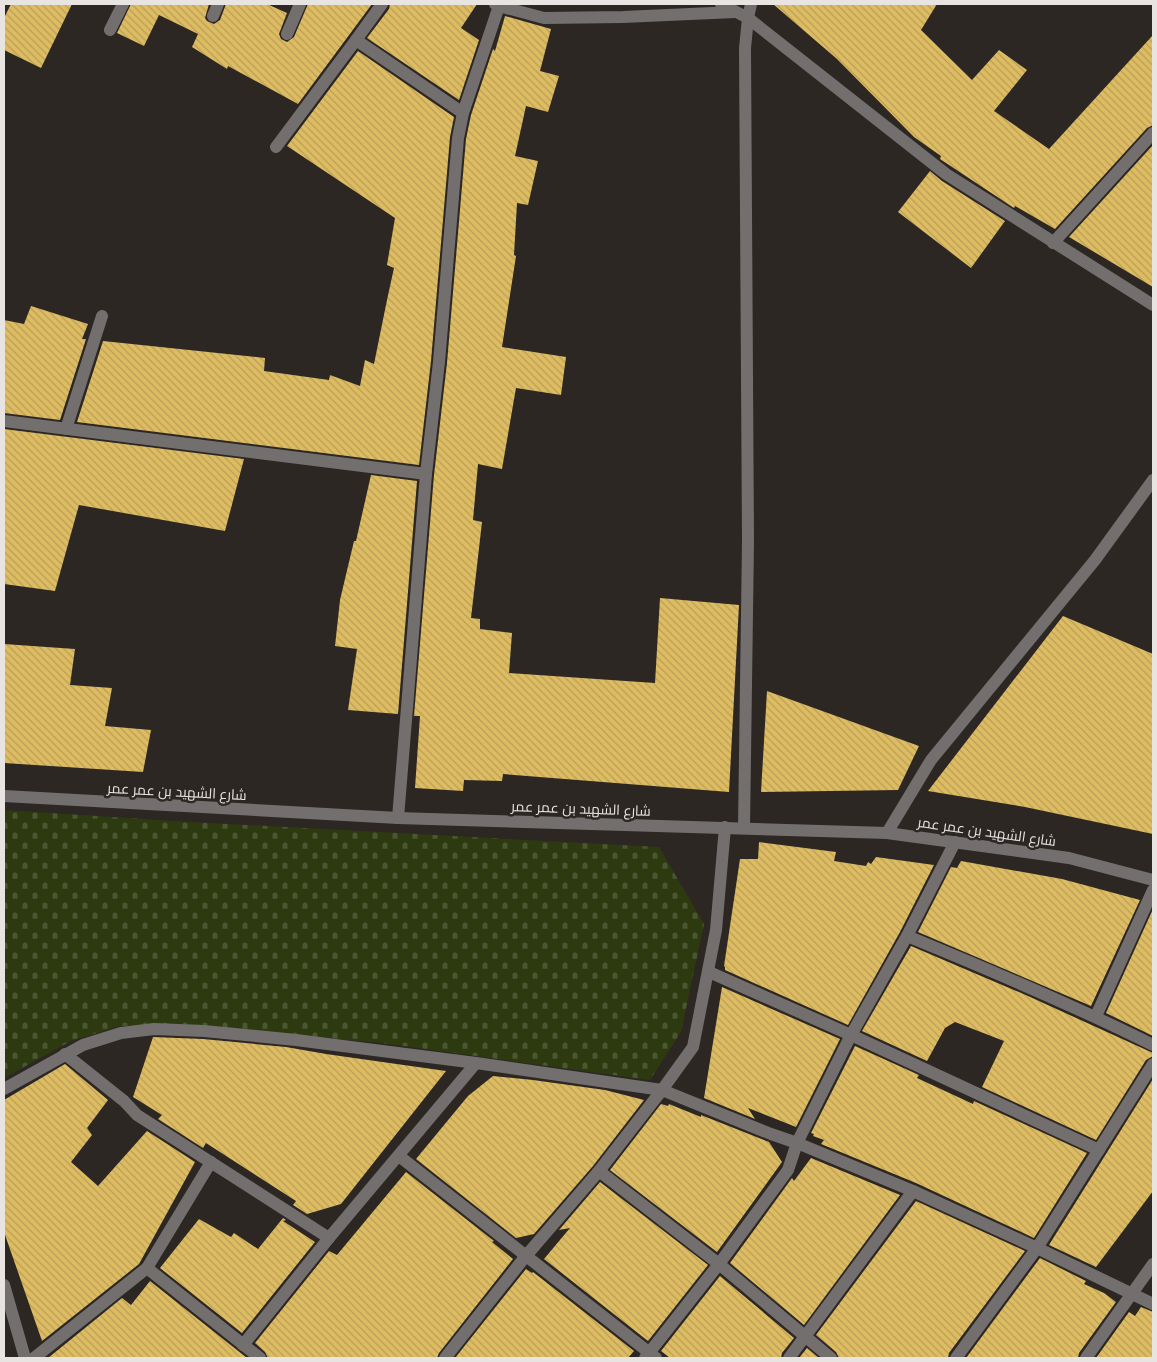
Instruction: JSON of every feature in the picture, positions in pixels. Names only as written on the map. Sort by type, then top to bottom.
[{"type":"street","points":[[110,30],[122,4]]},
{"type":"street","points":[[213,16],[218,4]]},
{"type":"street","points":[[287,34],[300,4]]},
{"type":"street","points":[[276,147],[382,4]]},
{"type":"street","points":[[721,4],[748,18],[946,174],[1053,243],[1153,304]]},
{"type":"street","points":[[744,828],[748,541],[744,48],[751,4]]},
{"type":"street","points":[[398,818],[426,474],[439,362],[458,138],[463,112],[497,5],[544,18],[735,12]]},
{"type":"street","points":[[356,40],[463,112]]},
{"type":"street","points":[[1053,243],[1153,133]]},
{"type":"street","points":[[66,429],[102,316]]},
{"type":"street","points":[[4,422],[426,474]]},
{"type":"street","points":[[886,833],[931,760],[1095,560],[1153,480]]},
{"type":"street","name":"شارع الشهيد بن عمر عمر","points":[[4,796],[398,818],[886,833],[1069,858],[1153,880]]},
{"type":"street","points":[[445,1358],[525,1257],[599,1171],[693,1047],[716,930],[725,827]]},
{"type":"street","points":[[398,1156],[650,1356],[788,1170],[797,1143],[851,1035],[907,936],[955,842]]},
{"type":"street","points":[[1096,1016],[1153,890]]},
{"type":"street","points":[[907,936],[1096,1016],[1153,1045]]},
{"type":"street","points":[[709,972],[851,1035],[1099,1150]]},
{"type":"street","points":[[4,1089],[83,1045],[121,1033],[154,1029],[204,1031],[287,1039],[476,1063],[662,1090],[912,1191],[1153,1304]]},
{"type":"street","points":[[65,1054],[124,1101],[138,1115],[329,1238]]},
{"type":"street","points":[[243,1345],[329,1238],[476,1063]]},
{"type":"street","points":[[956,1358],[1037,1248],[1153,1064]]},
{"type":"street","points":[[34,1358],[146,1268],[211,1162]]},
{"type":"street","points":[[599,1171],[720,1264],[831,1358]]},
{"type":"street","points":[[789,1358],[912,1191]]},
{"type":"street","points":[[1086,1358],[1153,1264]]},
{"type":"street","points":[[146,1268],[260,1358]]},
{"type":"street","points":[[4,1285],[25,1358]]},
{"type":"green space","points":[[4,810],[659,847],[704,924],[681,1032],[650,1080],[382,1043],[177,1024],[120,1026],[71,1041],[4,1078]]},
{"type":"building","points":[[11,4],[72,4],[41,68],[4,50],[4,18]]},
{"type":"building","points":[[131,4],[209,4],[205,18],[214,24],[220,20],[226,4],[267,4],[287,13],[279,34],[281,39],[287,42],[294,37],[308,4],[372,4],[298,104],[228,66],[227,69],[192,47],[198,34],[159,15],[144,46],[117,33]]},
{"type":"building","points":[[390,4],[477,4],[461,28],[479,40],[459,100],[367,38],[389,9]]},
{"type":"building","points":[[773,4],[937,4],[921,30],[972,80],[999,50],[1027,70],[994,111],[1049,149],[1153,35],[1153,125],[1147,128],[1055,229],[1015,206],[1014,208],[940,159],[941,156],[914,137],[837,59]]},
{"type":"building","points":[[505,16],[551,29],[540,71],[559,76],[548,112],[526,106],[515,156],[538,161],[528,205],[517,203],[514,255],[516,256],[502,347],[566,357],[561,395],[516,388],[502,469],[478,464],[473,520],[482,522],[471,618],[480,619],[480,629],[512,633],[509,673],[655,683],[660,598],[739,605],[729,792],[503,774],[502,781],[464,780],[463,791],[415,788],[420,716],[414,716],[434,475],[447,363],[466,139],[471,115],[493,49],[495,51]]},
{"type":"building","points":[[358,51],[454,117],[450,137],[431,361],[419,465],[77,422],[103,341],[265,358],[264,371],[329,380],[330,375],[360,386],[365,360],[374,364],[394,268],[387,265],[395,218],[287,146]]},
{"type":"building","points":[[1153,145],[1153,287],[1069,237]]},
{"type":"building","points":[[930,171],[942,181],[1005,221],[971,268],[898,212]]},
{"type":"building","points":[[31,306],[88,324],[82,339],[86,339],[60,420],[4,413],[4,320],[24,324]]},
{"type":"building","points":[[4,429],[244,459],[225,531],[79,505],[55,591],[4,584]]},
{"type":"building","points":[[371,475],[417,481],[398,714],[348,710],[357,649],[335,646],[340,600]]},
{"type":"building","points":[[1063,616],[1153,654],[1153,834],[1025,807],[928,791]]},
{"type":"building","points":[[4,644],[75,649],[70,685],[112,688],[105,726],[151,730],[143,772],[4,763]]},
{"type":"building","points":[[767,691],[919,746],[898,790],[761,792]]},
{"type":"building","points":[[759,842],[836,852],[834,861],[866,866],[868,862],[871,864],[876,857],[934,865],[900,932],[848,1025],[725,970],[724,966],[740,859],[758,859]]},
{"type":"building","points":[[961,861],[1062,879],[1140,900],[1091,1006],[918,932],[951,867],[957,868]]},
{"type":"building","points":[[1153,909],[1153,1036],[1106,1013]]},
{"type":"building","points":[[911,946],[1028,996],[1153,1053],[1153,1056],[1146,1060],[1096,1140],[982,1087],[1004,1041],[955,1022],[945,1028],[927,1061],[862,1031]]},
{"type":"building","points":[[722,987],[840,1039],[796,1127],[748,1108],[755,1119],[704,1098]]},
{"type":"building","points":[[153,1037],[203,1039],[286,1047],[446,1071],[341,1204],[307,1214],[293,1205],[296,1201],[206,1143],[203,1148],[158,1119],[162,1115],[133,1097]]},
{"type":"building","points":[[855,1046],[919,1075],[917,1078],[973,1104],[974,1101],[1087,1153],[1034,1238],[916,1183],[821,1144],[824,1140],[813,1136],[814,1134],[811,1133]]},
{"type":"building","points":[[65,1064],[108,1100],[87,1128],[92,1135],[71,1162],[98,1186],[147,1131],[195,1162],[139,1264],[42,1341],[4,1232],[4,1100]]},
{"type":"building","points":[[493,1076],[605,1090],[644,1100],[593,1166],[534,1234],[516,1238],[416,1159],[468,1096]]},
{"type":"building","points":[[1153,1079],[1153,1191],[1096,1267],[1049,1245]]},
{"type":"building","points":[[661,1104],[668,1106],[669,1104],[701,1117],[701,1115],[769,1142],[782,1162],[717,1252],[610,1170]]},
{"type":"building","points":[[811,1158],[900,1195],[804,1325],[730,1263],[792,1178],[794,1181]]},
{"type":"building","points":[[406,1172],[494,1241],[492,1242],[513,1259],[437,1358],[268,1358],[265,1352],[255,1343],[329,1251],[337,1255]]},
{"type":"building","points":[[600,1182],[708,1265],[648,1341],[544,1259],[570,1228],[559,1230]]},
{"type":"building","points":[[916,1201],[1025,1251],[949,1353],[948,1358],[839,1358],[836,1352],[816,1335]]},
{"type":"building","points":[[283,1218],[286,1220],[283,1221],[315,1242],[242,1333],[160,1268],[199,1219],[231,1237],[234,1233],[258,1249]]},
{"type":"building","points":[[1040,1258],[1086,1281],[1084,1284],[1104,1293],[1116,1302],[1079,1353],[1078,1358],[966,1358]]},
{"type":"building","points":[[526,1269],[533,1272],[634,1351],[628,1358],[455,1358]]},
{"type":"building","points":[[720,1276],[794,1338],[782,1353],[781,1358],[670,1358],[661,1351]]},
{"type":"building","points":[[150,1281],[247,1358],[48,1358],[122,1298],[131,1305]]},
{"type":"building","points":[[1141,1307],[1153,1312],[1153,1358],[1096,1358],[1129,1312],[1135,1316]]},
{"type":"building","points":[[807,1348],[819,1358],[799,1358]]}]
